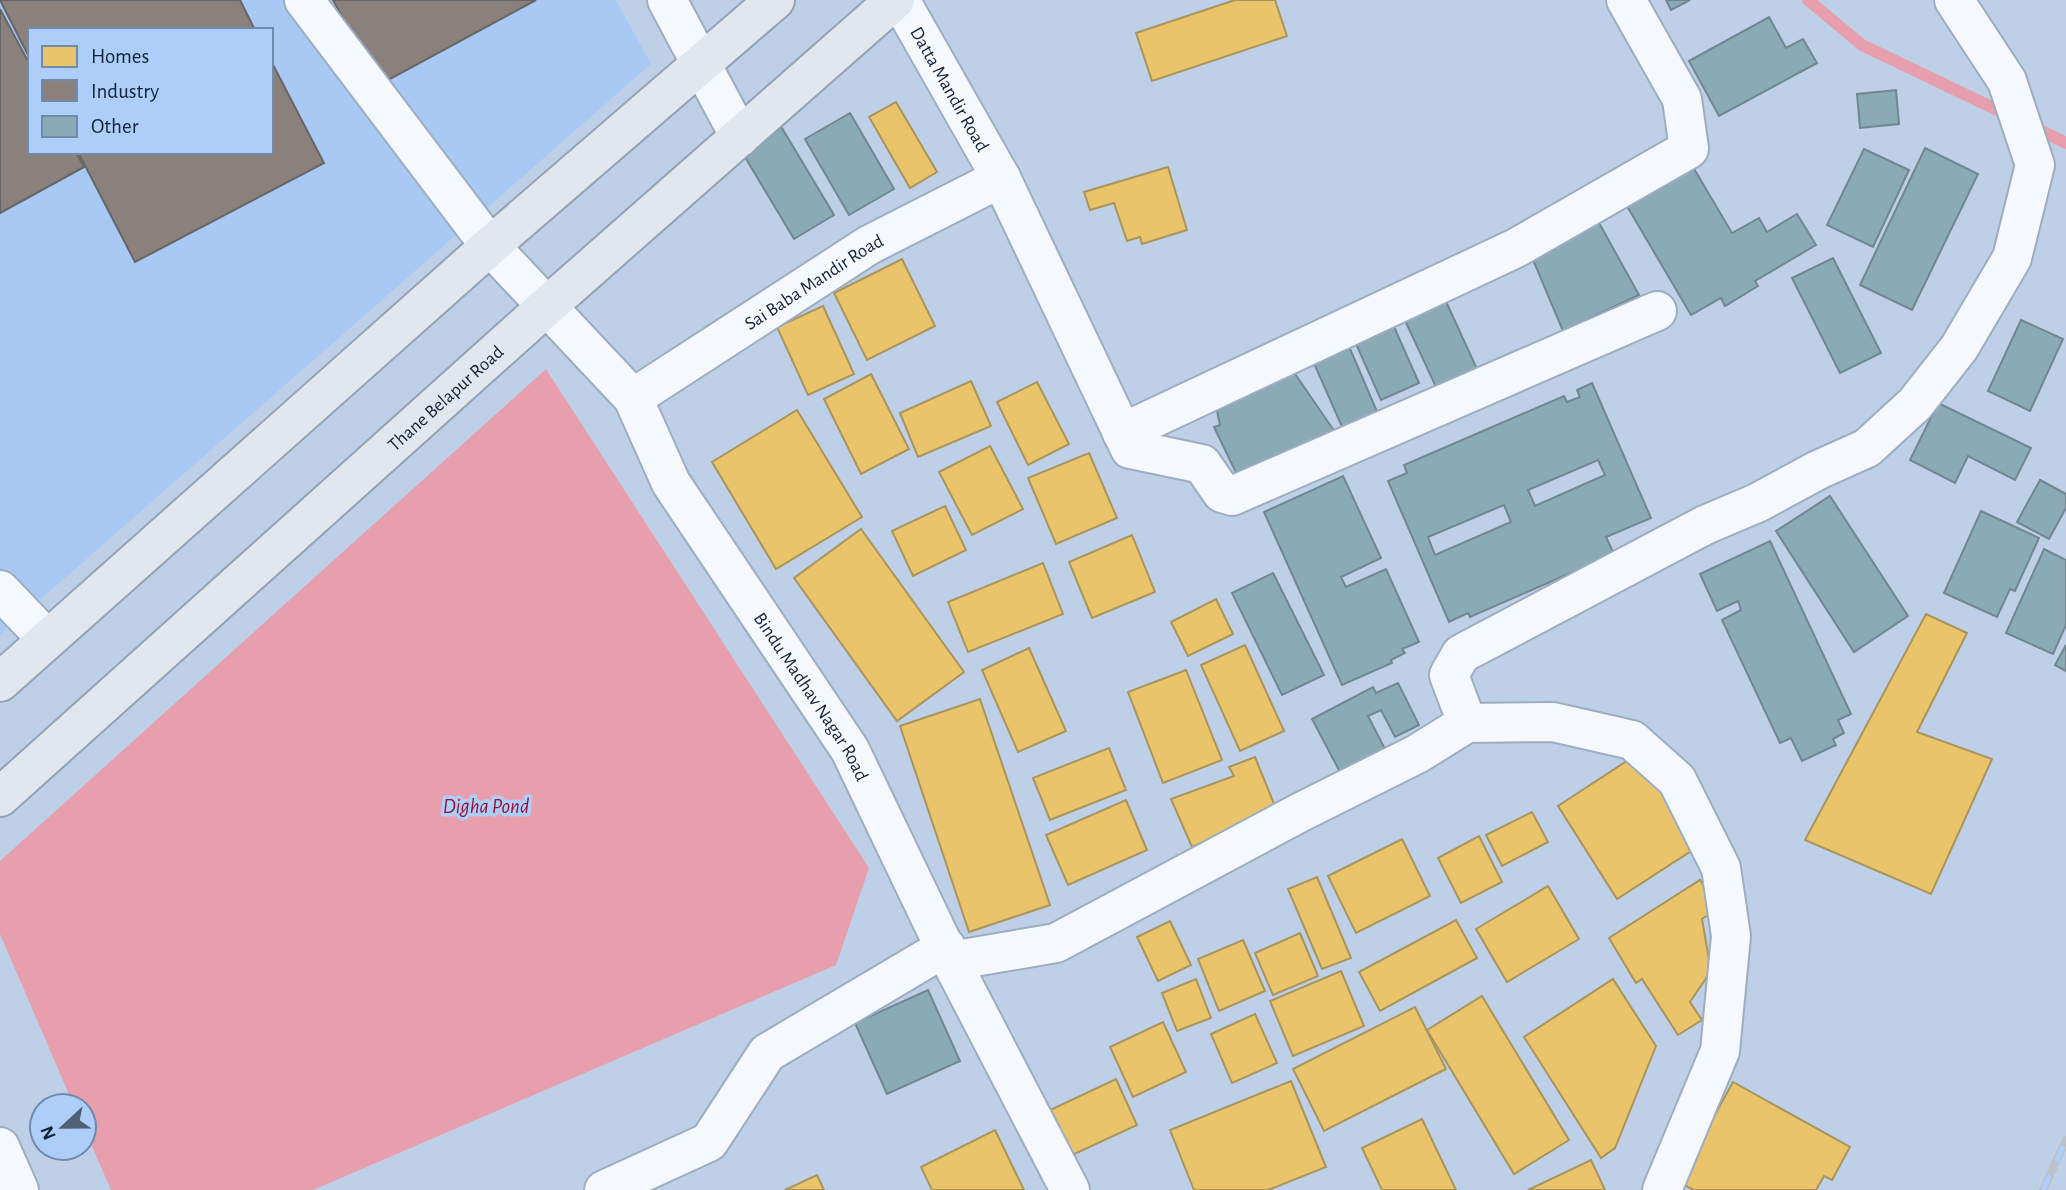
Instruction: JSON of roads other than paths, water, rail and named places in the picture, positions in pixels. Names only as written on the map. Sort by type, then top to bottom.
[{"type":"main road","points":[[0,682],[490,246],[775,0]]},
{"type":"main road","name":"Thane Belapur Road","points":[[0,797],[546,307],[897,0]]},
{"type":"street","name":"Bindu Madhav Nagar Road","points":[[304,0],[490,246],[633,398],[671,483],[850,750],[948,954],[1070,1190]]},
{"type":"street","points":[[667,0],[740,137]]},
{"type":"street","name":"Datta Mandir Road","points":[[897,0],[1001,177],[1122,433]]},
{"type":"street","points":[[1626,0],[1682,99],[1689,149],[1516,248],[1122,433],[1130,449],[1202,464],[1222,493],[1232,496],[1657,311]]},
{"type":"street","points":[[1467,723],[1449,676],[1461,654],[1705,525],[1757,503],[1818,470],[1867,448],[1915,404],[1959,348],[2012,258],[2035,165],[2007,82],[1954,0]]},
{"type":"street","name":"Sai Baba Mandir Road","points":[[633,398],[869,245],[1001,177]]},
{"type":"street","points":[[0,590],[47,639]]},
{"type":"street","points":[[604,1190],[709,1142],[767,1053],[948,954],[1056,943],[1299,813],[1417,754],[1467,723],[1553,722],[1632,740],[1677,780],[1721,868],[1731,936],[1720,1051],[1662,1190]]},
{"type":"street","points":[[0,1147],[19,1190]]},
{"type":"water","name":"Digha Pond","points":[[546,369],[869,868],[836,965],[313,1190],[111,1190],[98,1160],[98,1092],[68,1092],[0,934],[0,861]]},
{"type":"waterway","points":[[1808,0],[1862,45],[2010,116]]},
{"type":"waterway","points":[[2029,125],[2066,143]]},
{"type":"railway","points":[[2043,1190],[2066,1140]]}]
